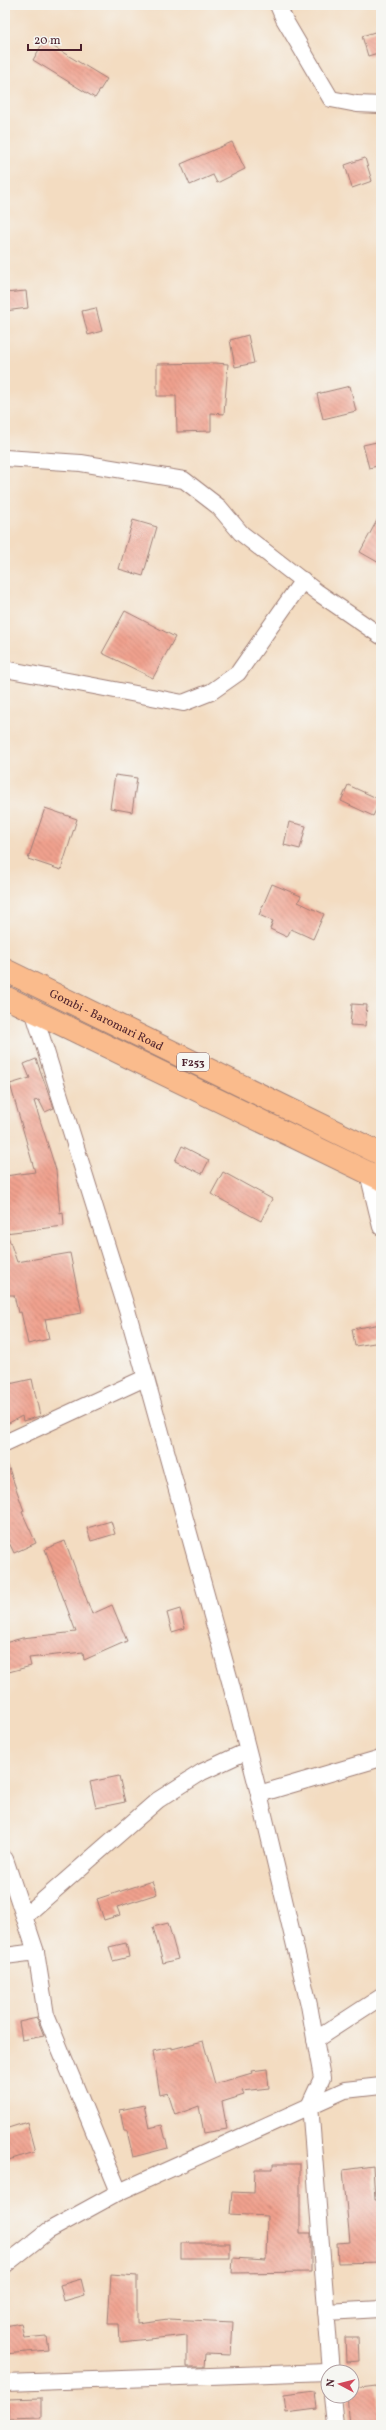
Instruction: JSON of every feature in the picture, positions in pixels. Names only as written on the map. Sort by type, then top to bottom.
[{"type":"main road","name":"Gombi - Baromari Road","points":[[5,970],[300,1128],[375,1176]]},
{"type":"main road","name":"Gombi - Baromari Road","points":[[5,997],[300,1128],[381,1154]]},
{"type":"street","points":[[278,5],[284,19],[332,99],[358,104],[381,104]]},
{"type":"street","points":[[5,458],[81,463],[184,480],[219,507],[241,532],[317,592],[381,636]]},
{"type":"street","points":[[5,669],[183,703],[211,692],[238,673],[303,580]]},
{"type":"street","points":[[33,1010],[127,1310],[260,1794],[309,2004],[322,2078],[310,2104],[329,2364]]},
{"type":"street","points":[[375,1176],[381,1227]]},
{"type":"street","points":[[5,1443],[145,1378]]},
{"type":"street","points":[[24,1918],[158,1800],[202,1772],[248,1751]]},
{"type":"street","points":[[260,1794],[381,1758]]},
{"type":"street","points":[[5,1859],[36,1952],[46,2015],[119,2192]]},
{"type":"street","points":[[5,1956],[36,1952]]},
{"type":"street","points":[[315,2040],[381,1997]]},
{"type":"street","points":[[5,2265],[48,2231],[119,2192],[310,2104],[345,2090],[381,2086]]},
{"type":"street","points":[[326,2312],[381,2309]]},
{"type":"street","points":[[5,2383],[320,2372]]},
{"type":"street","points":[[333,2404],[334,2425]]},
{"type":"building","points":[[381,30],[381,52],[368,56],[362,36]]},
{"type":"building","points":[[44,41],[107,79],[95,98],[33,60]]},
{"type":"building","points":[[232,142],[245,169],[217,183],[213,175],[190,185],[181,164]]},
{"type":"building","points":[[365,158],[372,181],[352,188],[345,165]]},
{"type":"building","points":[[26,291],[28,308],[5,311],[5,293]]},
{"type":"building","points":[[96,308],[102,331],[88,335],[82,311]]},
{"type":"building","points":[[248,335],[254,363],[235,367],[230,340]]},
{"type":"building","points":[[157,364],[228,364],[224,414],[211,413],[211,431],[177,432],[176,396],[157,396]]},
{"type":"building","points":[[350,386],[356,411],[323,419],[317,394]]},
{"type":"building","points":[[381,441],[381,465],[369,468],[363,445]]},
{"type":"building","points":[[381,513],[381,564],[360,552]]},
{"type":"building","points":[[133,520],[157,527],[143,576],[119,569]]},
{"type":"building","points":[[125,611],[175,637],[153,678],[102,653]]},
{"type":"building","points":[[115,775],[137,778],[132,812],[110,808]]},
{"type":"building","points":[[348,785],[381,800],[373,816],[341,801]]},
{"type":"building","points":[[45,808],[77,819],[61,870],[28,859]]},
{"type":"building","points":[[289,822],[306,826],[300,849],[284,845]]},
{"type":"building","points":[[272,884],[301,896],[298,902],[324,914],[313,939],[291,929],[287,937],[270,929],[273,921],[259,915]]},
{"type":"building","points":[[352,1004],[367,1005],[365,1026],[350,1025]]},
{"type":"building","points":[[36,1059],[54,1108],[45,1112],[39,1100],[34,1101],[56,1170],[60,1213],[63,1212],[64,1226],[5,1233],[5,1176],[35,1172],[10,1084],[30,1078],[24,1064]]},
{"type":"building","points":[[182,1146],[209,1160],[202,1174],[175,1161]]},
{"type":"building","points":[[223,1172],[272,1199],[261,1221],[211,1194]]},
{"type":"building","points":[[7,1233],[17,1262],[70,1253],[82,1313],[45,1319],[49,1339],[28,1344],[21,1312],[18,1313],[14,1295],[5,1295],[5,1234]]},
{"type":"building","points":[[381,1324],[381,1342],[355,1346],[352,1329]]},
{"type":"building","points":[[32,1379],[40,1416],[23,1421],[22,1416],[5,1425],[5,1385]]},
{"type":"building","points":[[5,1463],[7,1463],[24,1511],[22,1512],[36,1543],[14,1553],[5,1534]]},
{"type":"building","points":[[111,1521],[115,1534],[91,1541],[87,1528]]},
{"type":"building","points":[[65,1541],[92,1614],[112,1605],[127,1641],[84,1660],[83,1652],[29,1658],[31,1666],[5,1673],[5,1643],[22,1638],[76,1632],[45,1549]]},
{"type":"building","points":[[180,1609],[185,1628],[172,1632],[167,1613]]},
{"type":"building","points":[[119,1776],[125,1802],[96,1808],[90,1782]]},
{"type":"building","points":[[152,1881],[157,1894],[117,1907],[120,1915],[104,1920],[97,1899]]},
{"type":"building","points":[[168,1923],[178,1959],[163,1963],[153,1927]]},
{"type":"building","points":[[126,1943],[129,1957],[113,1961],[109,1947]]},
{"type":"building","points":[[37,2018],[44,2036],[22,2040],[19,2022]]},
{"type":"building","points":[[203,2041],[215,2084],[252,2073],[251,2071],[267,2069],[269,2088],[242,2091],[244,2095],[222,2102],[227,2129],[204,2133],[199,2106],[175,2115],[168,2093],[160,2095],[153,2051],[172,2047],[172,2049]]},
{"type":"building","points":[[144,2105],[149,2128],[162,2125],[168,2148],[133,2157],[127,2131],[124,2131],[120,2110]]},
{"type":"building","points":[[27,2122],[35,2152],[5,2161],[5,2129]]},
{"type":"building","points":[[273,2164],[300,2164],[300,2233],[311,2233],[311,2272],[232,2273],[233,2258],[266,2260],[267,2216],[230,2214],[232,2192],[254,2193],[255,2169],[273,2169]]},
{"type":"building","points":[[373,2166],[375,2200],[381,2200],[381,2262],[338,2263],[337,2243],[350,2242],[343,2170]]},
{"type":"building","points":[[181,2243],[230,2243],[230,2258],[181,2258]]},
{"type":"building","points":[[111,2274],[137,2276],[137,2323],[168,2319],[233,2322],[231,2355],[205,2354],[204,2367],[187,2367],[187,2335],[120,2342],[119,2324],[108,2324]]},
{"type":"building","points":[[81,2279],[85,2295],[64,2301],[60,2285]]},
{"type":"building","points":[[21,2323],[24,2338],[46,2336],[48,2350],[5,2354],[5,2326]]},
{"type":"building","points":[[345,2337],[358,2337],[359,2361],[346,2362]]},
{"type":"building","points":[[376,2386],[381,2423],[350,2425],[348,2404],[360,2404],[360,2388]]},
{"type":"building","points":[[315,2391],[317,2409],[286,2413],[284,2395]]},
{"type":"building","points":[[41,2398],[41,2418],[8,2419],[8,2399]]}]
